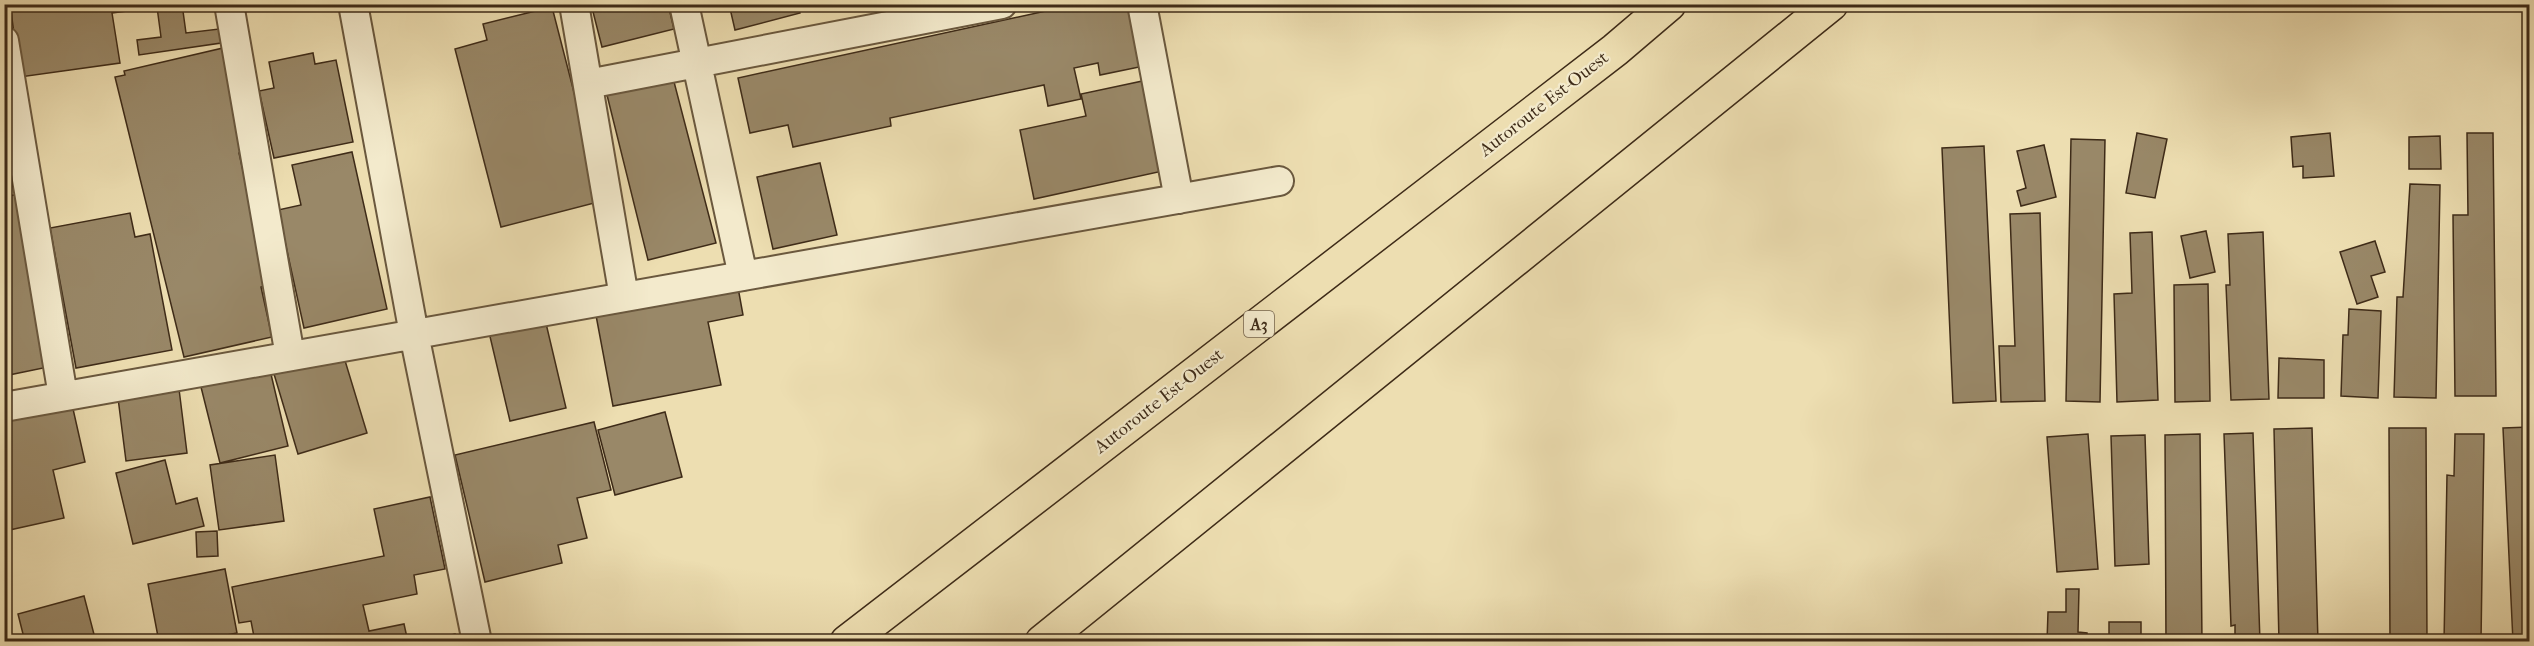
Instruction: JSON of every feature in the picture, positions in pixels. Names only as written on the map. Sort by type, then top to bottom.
[{"type":"highway","name":"Autoroute Est-Ouest","points":[[847,642],[1615,50],[1670,4]]},
{"type":"highway","points":[[1042,642],[1832,4]]},
{"type":"street","points":[[229,4],[290,356]]},
{"type":"street","points":[[353,4],[414,334],[477,642]]},
{"type":"street","points":[[574,4],[624,297]]},
{"type":"street","points":[[684,4],[743,276]]},
{"type":"street","points":[[588,84],[1002,4]]},
{"type":"street","points":[[1142,4],[1179,199]]},
{"type":"street","points":[[4,41],[63,396]]},
{"type":"street","points":[[4,406],[1279,181]]},
{"type":"street","points":[[589,303],[614,237]]},
{"type":"building","points":[[10,4],[182,4],[186,33],[219,29],[221,43],[139,55],[137,40],[161,37],[157,7],[112,13],[120,63],[20,77]]},
{"type":"building","points":[[591,4],[668,4],[674,29],[602,47]]},
{"type":"building","points":[[729,4],[798,4],[800,13],[735,30]]},
{"type":"building","points":[[1078,4],[1135,4],[1149,65],[1100,75],[1098,63],[1074,68],[1081,99],[1048,106],[1044,85],[890,118],[891,126],[793,147],[788,125],[750,133],[738,78]]},
{"type":"building","points":[[552,7],[602,201],[501,227],[455,49],[487,40],[483,24]]},
{"type":"building","points":[[223,48],[246,151],[239,153],[269,285],[261,287],[272,337],[184,357],[115,77],[125,75],[124,71]]},
{"type":"building","points":[[313,53],[315,64],[336,60],[353,142],[274,158],[259,91],[274,88],[269,62]]},
{"type":"building","points":[[673,78],[716,243],[648,260],[607,95]]},
{"type":"building","points":[[1152,79],[1172,169],[1034,199],[1020,130],[1086,116],[1081,94]]},
{"type":"building","points":[[2137,133],[2167,139],[2155,198],[2126,193]]},
{"type":"building","points":[[2330,133],[2334,176],[2303,178],[2303,166],[2293,167],[2291,137]]},
{"type":"building","points":[[2467,133],[2493,133],[2496,396],[2455,396],[2453,215],[2468,215]]},
{"type":"building","points":[[2440,136],[2441,169],[2409,169],[2409,137]]},
{"type":"building","points":[[2071,139],[2105,140],[2100,402],[2066,401]]},
{"type":"building","points":[[2044,145],[2056,197],[2021,206],[2017,191],[2026,188],[2017,151]]},
{"type":"building","points":[[1984,146],[1996,401],[1953,403],[1942,148]]},
{"type":"building","points":[[352,152],[387,309],[304,328],[278,210],[301,205],[292,165]]},
{"type":"building","points":[[820,163],[837,235],[773,249],[757,177]]},
{"type":"building","points":[[2410,184],[2440,185],[2436,398],[2394,397],[2397,297],[2403,297]]},
{"type":"building","points":[[19,194],[53,366],[4,376],[4,197]]},
{"type":"building","points":[[130,213],[135,237],[150,234],[172,350],[76,368],[50,228]]},
{"type":"building","points":[[2040,213],[2045,401],[2001,402],[1999,346],[2015,346],[2010,214]]},
{"type":"building","points":[[2206,231],[2215,272],[2190,278],[2181,236]]},
{"type":"building","points":[[2152,232],[2158,400],[2117,402],[2114,294],[2132,293],[2130,233]]},
{"type":"building","points":[[2263,232],[2269,399],[2231,400],[2226,285],[2230,285],[2228,234]]},
{"type":"building","points":[[2375,241],[2385,272],[2371,276],[2378,297],[2357,304],[2340,252]]},
{"type":"building","points":[[737,282],[743,315],[708,322],[721,385],[613,406],[595,310]]},
{"type":"building","points":[[2208,284],[2210,401],[2175,402],[2174,285]]},
{"type":"building","points":[[2349,309],[2381,311],[2378,398],[2341,396],[2343,335],[2348,335]]},
{"type":"building","points":[[544,315],[566,408],[510,421],[488,328]]},
{"type":"building","points":[[343,354],[367,433],[298,454],[274,374]]},
{"type":"building","points":[[2279,358],[2324,360],[2324,398],[2278,398]]},
{"type":"building","points":[[270,370],[288,446],[220,463],[201,387]]},
{"type":"building","points":[[179,389],[187,453],[126,461],[118,398]]},
{"type":"building","points":[[71,400],[85,462],[53,470],[64,518],[5,531],[4,415]]},
{"type":"building","points":[[665,412],[682,477],[615,495],[598,430]]},
{"type":"building","points":[[594,422],[611,490],[577,498],[587,538],[558,545],[562,563],[485,582],[455,455]]},
{"type":"building","points":[[2530,427],[2530,642],[2513,642],[2503,428]]},
{"type":"building","points":[[2312,428],[2318,642],[2279,642],[2274,429]]},
{"type":"building","points":[[2389,428],[2426,428],[2427,642],[2390,642]]},
{"type":"building","points":[[2253,433],[2260,642],[2235,642],[2235,625],[2231,626],[2224,434]]},
{"type":"building","points":[[2088,434],[2098,569],[2057,572],[2047,437]]},
{"type":"building","points":[[2200,434],[2202,642],[2166,642],[2165,435]]},
{"type":"building","points":[[2455,434],[2484,434],[2481,642],[2444,642],[2447,475],[2454,476]]},
{"type":"building","points":[[2145,435],[2149,564],[2115,566],[2111,436]]},
{"type":"building","points":[[275,455],[284,521],[219,530],[210,465]]},
{"type":"building","points":[[165,460],[176,504],[197,498],[204,526],[133,544],[116,473]]},
{"type":"building","points":[[430,497],[445,569],[414,575],[417,594],[363,605],[369,631],[404,624],[408,642],[255,642],[251,621],[239,623],[232,587],[384,556],[374,509]]},
{"type":"building","points":[[217,531],[218,556],[197,557],[196,532]]},
{"type":"building","points":[[225,569],[237,633],[192,642],[159,642],[148,584]]},
{"type":"building","points":[[2066,589],[2079,589],[2078,632],[2087,633],[2087,642],[2047,642],[2048,612],[2066,612]]},
{"type":"building","points":[[84,596],[96,642],[25,642],[18,614]]},
{"type":"building","points":[[2109,622],[2141,622],[2141,642],[2109,642]]},
{"type":"building","points":[[455,634],[457,642],[427,642]]}]
